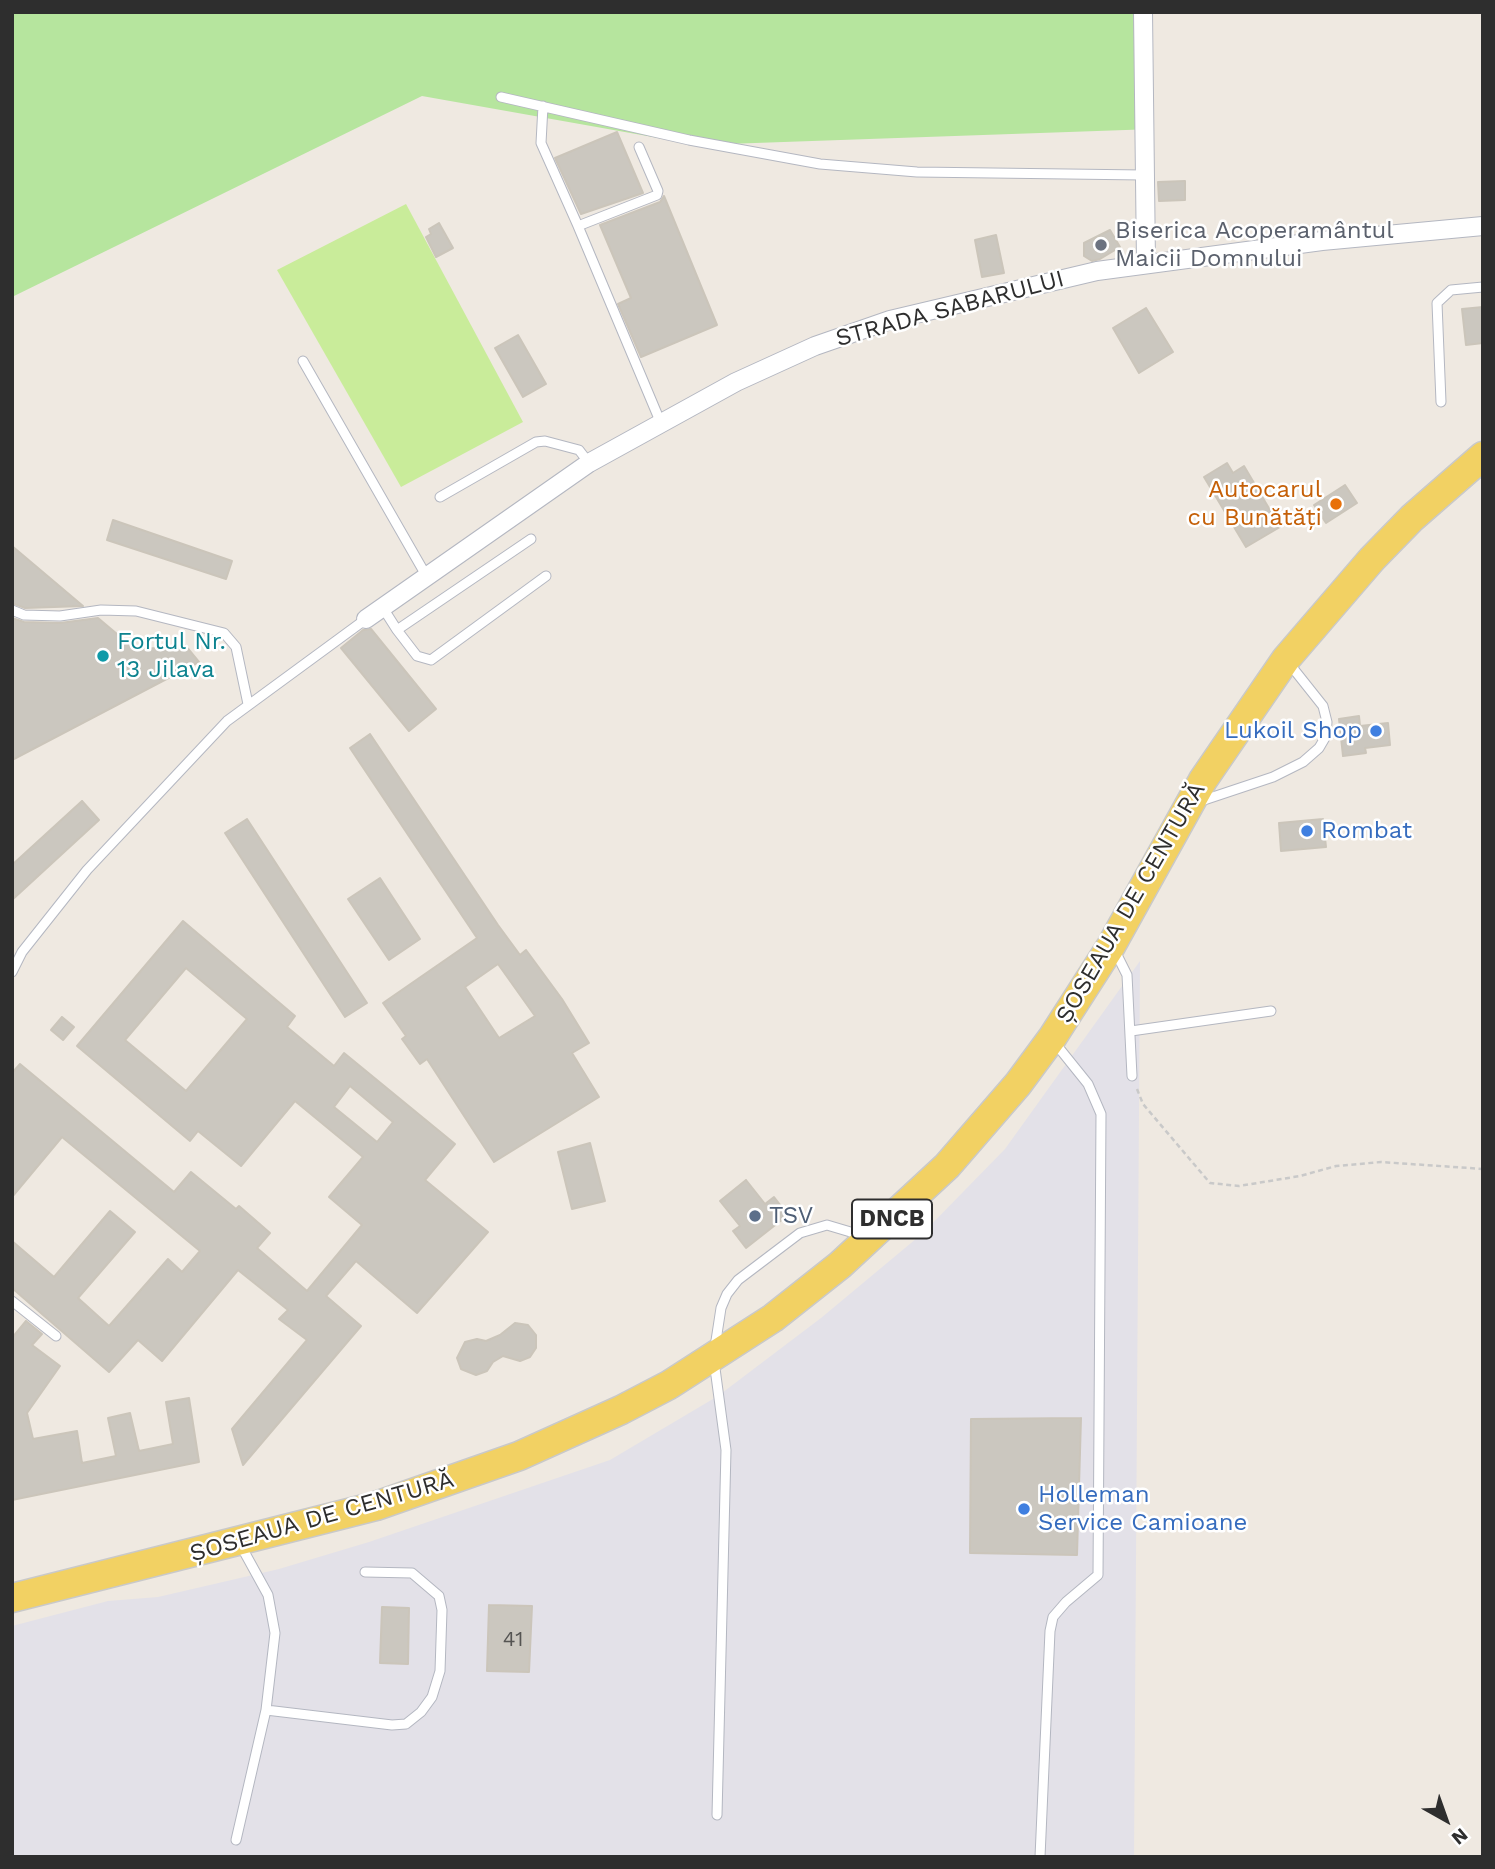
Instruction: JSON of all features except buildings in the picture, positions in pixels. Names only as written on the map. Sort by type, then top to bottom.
[{"type":"main road","name":"ȘOSEAUA DE CENTURĂ","points":[[12,1598],[376,1506],[494,1465],[621,1410],[714,1358],[773,1318],[872,1238],[920,1194],[976,1133],[1052,1038],[1111,946],[1187,807],[1231,736],[1286,659],[1372,559],[1412,518],[1483,456]]},
{"type":"street","points":[[1143,12],[1146,263]]},
{"type":"street","name":"STRADA SABARULUI","points":[[366,619],[589,463],[660,421],[815,346],[890,320],[1097,271],[1322,241],[1483,226]]},
{"type":"lane","points":[[501,97],[689,140],[820,164],[917,172],[1143,175]]},
{"type":"lane","points":[[543,106],[541,143],[660,421]]},
{"type":"lane","points":[[578,226],[657,195],[639,147]]},
{"type":"lane","points":[[1441,402],[1437,303],[1451,290],[1483,286]]},
{"type":"lane","points":[[303,361],[427,578]]},
{"type":"lane","points":[[440,497],[536,442],[545,441],[579,450],[589,463]]},
{"type":"lane","points":[[397,630],[531,540]]},
{"type":"lane","points":[[383,608],[416,656],[431,660],[545,576]]},
{"type":"lane","points":[[12,610],[24,615],[60,616],[101,610],[136,611],[224,633],[236,647],[248,704]]},
{"type":"lane","points":[[12,972],[17,951],[158,791],[248,704],[366,619]]},
{"type":"lane","points":[[1187,807],[1273,777],[1303,762],[1319,748],[1326,736],[1327,722],[1323,706],[1286,659]]},
{"type":"lane","points":[[1111,946],[1128,975],[1132,1076]]},
{"type":"lane","points":[[1131,1031],[1271,1011]]},
{"type":"lane","points":[[1041,1857],[1050,1631],[1053,1617],[1098,1575],[1101,1114],[1088,1084],[1052,1038]]},
{"type":"lane","points":[[717,1815],[726,1450],[714,1358],[721,1308],[727,1294],[738,1280],[800,1233],[827,1225],[872,1238]]},
{"type":"lane","points":[[12,1301],[56,1336]]},
{"type":"lane","points":[[236,1840],[266,1710],[274,1655],[274,1619],[268,1595],[239,1542]]},
{"type":"lane","points":[[266,1710],[378,1725],[406,1724],[421,1712],[432,1697],[440,1671],[442,1611],[439,1595],[412,1573],[366,1572]]},
{"type":"path","points":[[1132,1076],[1143,1104],[1210,1183],[1239,1186],[1300,1176],[1336,1166],[1381,1162],[1483,1169]]},
{"type":"shaded area","points":[[1140,961],[1134,1857],[12,1857],[12,1626],[108,1601],[158,1597],[279,1569],[369,1542],[610,1460],[718,1396],[821,1318],[923,1233],[1005,1149]]},
{"type":"green space","points":[[12,12],[1151,12],[1154,129],[698,145],[422,96],[12,297]]},
{"type":"green space","points":[[406,204],[523,422],[401,487],[277,270]]},
{"type":"place","name":"Biserica Acoperamântul Maicii Domnului","points":[[1101,245]]},
{"type":"place","name":"Autocarul cu Bunătăți","points":[[1336,504]]},
{"type":"place","name":"Fortul Nr. 13 Jilava","points":[[103,656]]},
{"type":"place","name":"Lukoil Shop","points":[[1376,731]]},
{"type":"place","name":"Rombat","points":[[1307,831]]},
{"type":"place","name":"TSV","points":[[755,1216]]},
{"type":"place","name":"Holleman Service Camioane","points":[[1024,1509]]}]
